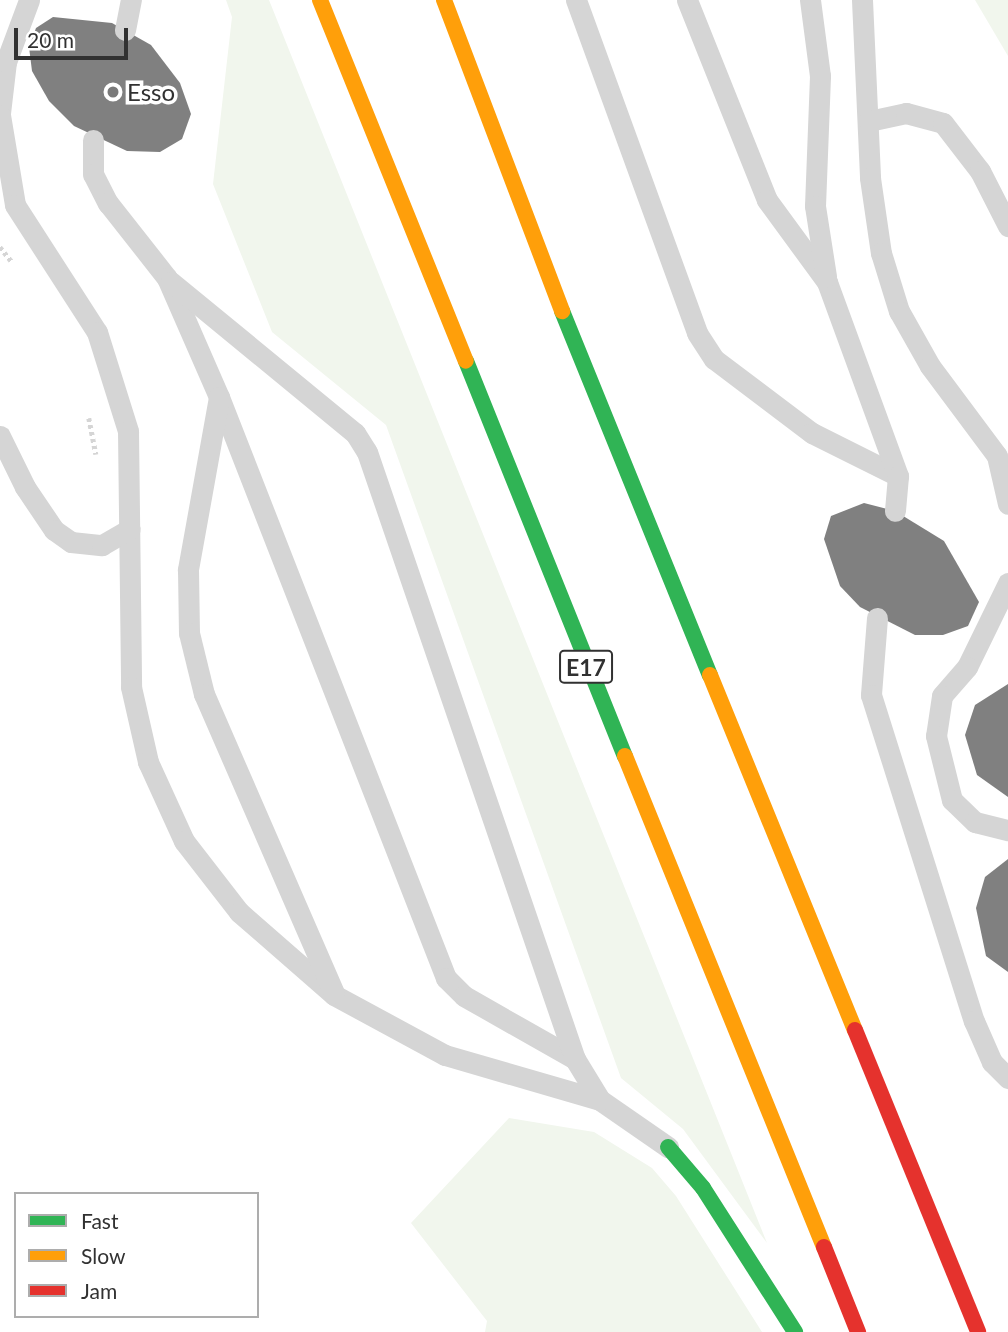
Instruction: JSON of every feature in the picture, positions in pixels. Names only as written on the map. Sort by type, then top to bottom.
[{"type":"highway","name":"E17","points":[[320,0],[858,1332]]},
{"type":"highway","points":[[444,0],[561,310],[978,1332]]},
{"type":"highway","points":[[668,1147],[703,1188],[795,1332]]},
{"type":"lane","points":[[29,0],[6,62],[0,114],[8,202],[97,332],[128,431],[131,687],[148,762],[184,841],[239,912],[334,995],[445,1055],[600,1100],[668,1147]]},
{"type":"lane","points":[[125,30],[131,0]]},
{"type":"lane","points":[[576,0],[697,333],[714,359],[812,433],[898,476]]},
{"type":"lane","points":[[687,0],[767,200],[827,282]]},
{"type":"lane","points":[[810,0],[820,76],[815,206],[827,282],[898,476],[895,512]]},
{"type":"lane","points":[[862,0],[881,253],[899,311],[930,366],[1003,457],[1008,504]]},
{"type":"lane","points":[[869,121],[906,113],[943,123],[980,171],[1008,226]]},
{"type":"lane","points":[[93,139],[93,173],[108,203],[167,278],[355,433],[367,453],[575,1059],[600,1100]]},
{"type":"lane","points":[[167,278],[219,397],[446,978],[464,996],[575,1059]]},
{"type":"lane","points":[[219,397],[188,570],[189,633],[204,694],[334,995]]},
{"type":"lane","points":[[0,436],[25,487],[54,530],[71,542],[102,545],[131,529]]},
{"type":"lane","points":[[1008,583],[973,658],[942,696],[936,736],[952,800],[975,822],[1008,830]]},
{"type":"lane","points":[[877,618],[871,695],[974,1021],[992,1062],[1008,1078]]},
{"type":"path","points":[[0,247],[17,267]]},
{"type":"path","points":[[87,410],[96,458]]},
{"type":"shaded area","points":[[226,0],[269,0],[767,1243],[683,1129],[621,1078],[386,425],[272,332],[213,184],[232,17]]},
{"type":"shaded area","points":[[975,0],[1008,0],[1008,56]]},
{"type":"shaded area","points":[[509,1118],[594,1132],[652,1168],[676,1196],[762,1332],[485,1332],[487,1321],[411,1223]]},
{"type":"building","name":"Esso","points":[[53,17],[112,23],[151,45],[180,83],[191,114],[182,139],[160,152],[127,151],[74,126],[49,101],[32,71],[29,47],[36,28]]},
{"type":"building","points":[[864,503],[895,511],[944,541],[979,602],[968,626],[943,635],[915,635],[860,607],[840,586],[824,539],[831,516]]},
{"type":"building","points":[[1008,684],[1008,797],[977,775],[965,735],[975,705]]},
{"type":"building","points":[[1008,859],[1008,972],[986,956],[976,908],[985,877]]},
{"type":"traffic: fast","points":[[562,311],[710,675]]},
{"type":"traffic: fast","points":[[466,361],[625,756]]},
{"type":"traffic: fast","points":[[668,1147],[703,1188],[795,1332]]},
{"type":"traffic: slow","points":[[320,0],[466,361]]},
{"type":"traffic: slow","points":[[444,0],[562,311]]},
{"type":"traffic: slow","points":[[710,675],[855,1030]]},
{"type":"traffic: slow","points":[[625,756],[824,1247]]},
{"type":"traffic: jam","points":[[855,1030],[978,1332]]},
{"type":"traffic: jam","points":[[824,1247],[858,1332]]},
{"type":"place","name":"Esso","points":[[113,92]]}]
